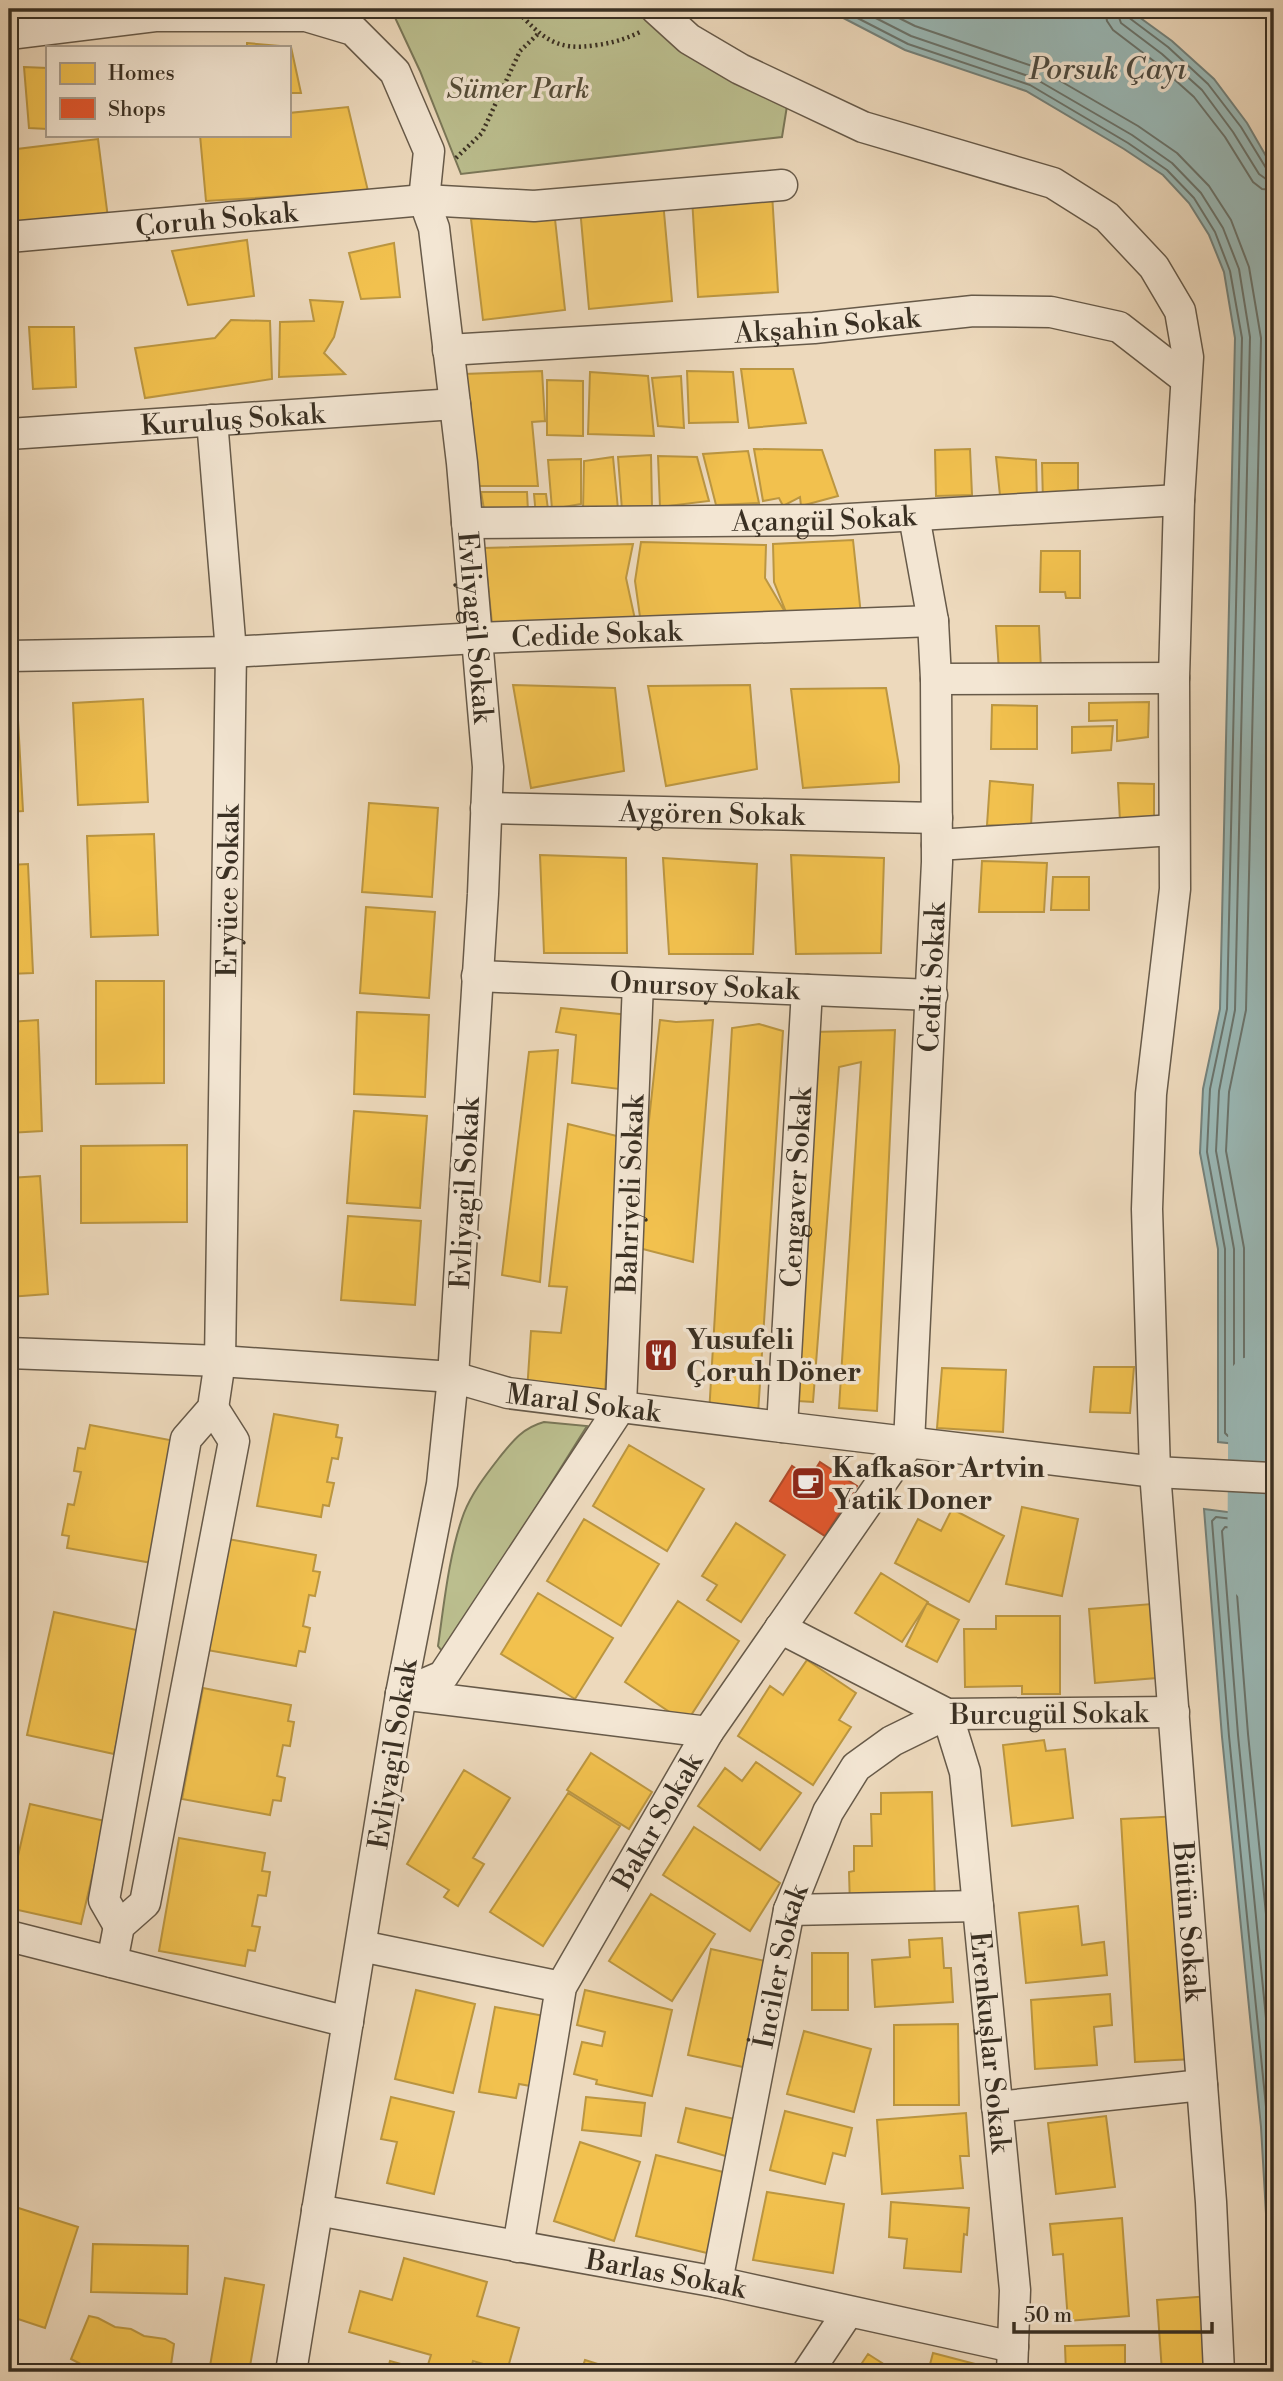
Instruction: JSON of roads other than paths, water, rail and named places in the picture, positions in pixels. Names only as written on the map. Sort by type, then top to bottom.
[{"type":"street","name":"Bütün Sokak","points":[[660,12],[689,39],[740,69],[863,127],[1053,183],[1107,217],[1154,267],[1180,312],[1188,357],[1179,500],[1174,678],[1175,888],[1151,1094],[1148,1183],[1155,1472],[1211,2202],[1219,2372]]},
{"type":"street","points":[[9,34],[154,13],[315,14]]},
{"type":"street","name":"Evliyagil Sokak","points":[[291,2372],[401,1694],[442,1484],[453,1377],[488,767],[449,350],[434,228],[424,200],[429,151],[395,72],[353,30],[315,14]]},
{"type":"street","points":[[424,200],[534,206],[782,185]]},
{"type":"street","name":"Çoruh Sokak","points":[[9,237],[424,200]]},
{"type":"street","name":"Akşahin Sokak","points":[[449,350],[814,328],[973,311],[1051,312],[1119,327],[1186,379]]},
{"type":"street","name":"Kuruluş Sokak","points":[[9,435],[455,404]]},
{"type":"street","name":"Eryüce Sokak","points":[[212,420],[231,652],[220,1360],[213,1408]]},
{"type":"street","name":"Açangül Sokak","points":[[467,523],[832,520],[1179,500]]},
{"type":"street","name":"Cedit Sokak","points":[[909,1443],[932,995],[937,832],[933,621],[914,516]]},
{"type":"street","name":"Cedide Sokak","points":[[9,656],[231,652],[477,638],[933,621]]},
{"type":"street","points":[[936,679],[1174,678]]},
{"type":"street","name":"Aygören Sokak","points":[[486,808],[937,832],[1174,830]]},
{"type":"street","name":"Onursoy Sokak","points":[[477,976],[932,995]]},
{"type":"street","name":"Bahriyeli Sokak","points":[[621,1406],[638,983]]},
{"type":"street","name":"Cengaver Sokak","points":[[782,1427],[807,990]]},
{"type":"street","name":"Maral Sokak","points":[[9,1353],[220,1360],[453,1377],[508,1393],[909,1443],[1155,1472],[1274,1478]]},
{"type":"street","points":[[401,1694],[443,1676],[621,1406]]},
{"type":"street","points":[[112,1962],[119,1926],[145,1903],[234,1440],[213,1408],[186,1439],[104,1900],[119,1926]]},
{"type":"street","name":"Bakır Sokak","points":[[518,2247],[561,1987],[708,1732],[909,1443]]},
{"type":"street","name":"Burcugül Sokak","points":[[780,1628],[947,1714],[1174,1712]]},
{"type":"street","points":[[401,1694],[708,1732]]},
{"type":"street","name":"Erenkuşlar Sokak","points":[[947,1714],[965,1772],[1015,2290],[1012,2360]]},
{"type":"street","name":"İnciler Sokak","points":[[717,2281],[789,1910],[828,1812],[856,1767],[892,1741],[947,1714]]},
{"type":"street","points":[[789,1910],[978,1906]]},
{"type":"street","points":[[9,1936],[348,2022]]},
{"type":"street","points":[[361,1946],[561,1987]]},
{"type":"street","points":[[998,2107],[1202,2085]]},
{"type":"street","name":"Barlas Sokak","points":[[317,2210],[717,2281],[848,2312],[1012,2360]]},
{"type":"street","points":[[808,2372],[848,2312]]},
{"type":"water","name":"Porsuk Çayı","points":[[826,9],[1128,9],[1172,41],[1214,79],[1247,123],[1274,170],[1274,1448],[1218,1442],[1218,1249],[1200,1153],[1203,1089],[1220,1009],[1235,338],[1224,272],[1209,235],[1189,203],[1163,175],[1124,149],[1026,91],[905,50]]},
{"type":"water","points":[[1204,1509],[1274,1518],[1274,2352],[1261,2127],[1222,1737]]},
{"type":"waterway","name":"Porsuk Çayı","points":[[1252,1380],[1251,1535],[1254,1579]]},
{"type":"place","name":"Yusufeli Çoruh Döner","points":[[661,1355]]},
{"type":"place","name":"Kafkasor Artvin Yatik Doner","points":[[808,1483]]},
{"type":"park label","name":"Sümer Park","points":[[518,88]]}]
